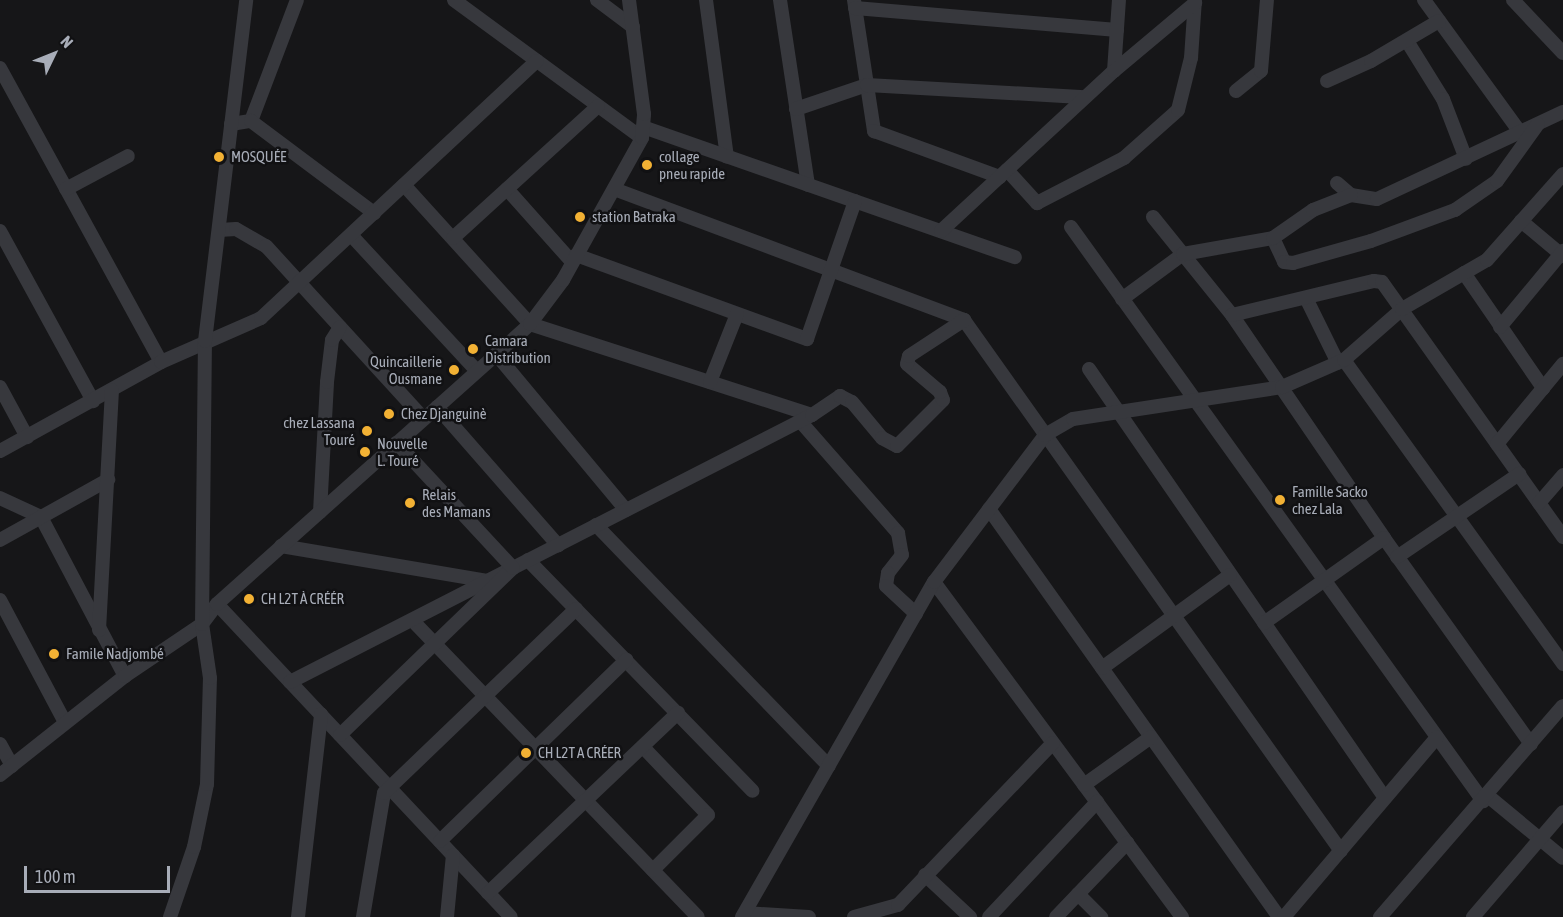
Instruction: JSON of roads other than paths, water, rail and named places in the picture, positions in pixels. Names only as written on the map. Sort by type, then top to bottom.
[{"type":"street","points":[[170,917],[194,847],[207,784],[210,678],[201,624],[205,341],[246,0]]},
{"type":"street","points":[[251,121],[297,0]]},
{"type":"street","points":[[454,0],[598,106],[642,133],[727,157],[1015,257]]},
{"type":"street","points":[[597,0],[633,27]]},
{"type":"street","points":[[0,775],[125,676],[201,624],[217,604],[530,324],[574,259],[614,189],[642,133],[629,0]]},
{"type":"street","points":[[706,0],[727,157]]},
{"type":"street","points":[[780,0],[808,185]]},
{"type":"street","points":[[1114,70],[1119,0]]},
{"type":"street","points":[[1236,91],[1261,70],[1267,0]]},
{"type":"street","points":[[1424,0],[1520,132]]},
{"type":"street","points":[[1513,0],[1563,53]]},
{"type":"street","points":[[1117,30],[854,4],[874,131],[1003,173],[1037,203],[1124,158],[1178,110],[1191,58],[1195,1]]},
{"type":"street","points":[[941,231],[1114,70],[1195,1]]},
{"type":"street","points":[[1327,81],[1407,41],[1439,21]]},
{"type":"street","points":[[1407,41],[1443,99],[1466,159]]},
{"type":"street","points":[[0,451],[161,362],[261,318],[537,61]]},
{"type":"street","points":[[0,68],[161,362]]},
{"type":"street","points":[[796,109],[867,85],[1085,98]]},
{"type":"street","points":[[453,238],[598,106]]},
{"type":"street","points":[[1122,299],[1183,254],[1273,238],[1312,210],[1351,195],[1377,199],[1563,112]]},
{"type":"street","points":[[231,124],[251,121],[374,213]]},
{"type":"street","points":[[1273,238],[1284,262],[1293,263],[1371,241],[1455,210],[1497,181],[1538,124]]},
{"type":"street","points":[[66,189],[128,156]]},
{"type":"street","points":[[809,917],[744,915],[934,582],[1046,435],[1073,419],[1194,398],[1282,387],[1341,361],[1402,309],[1487,260],[1563,174]]},
{"type":"street","points":[[1337,183],[1351,195]]},
{"type":"street","points":[[404,185],[530,324],[812,415]]},
{"type":"street","points":[[507,189],[574,259],[807,339],[855,201]]},
{"type":"street","points":[[614,189],[964,320],[1341,850]]},
{"type":"street","points":[[1154,217],[1232,315],[1397,557],[1531,744]]},
{"type":"street","points":[[1500,327],[1562,254],[1521,221]]},
{"type":"street","points":[[1071,227],[1437,736],[1486,798],[1563,858]]},
{"type":"street","points":[[219,230],[236,229],[254,237],[300,282],[424,419]]},
{"type":"street","points":[[0,231],[93,401]]},
{"type":"street","points":[[351,235],[477,371]]},
{"type":"street","points":[[1464,273],[1543,388]]},
{"type":"street","points":[[1232,315],[1377,280],[1402,309],[1563,537]]},
{"type":"street","points":[[1306,298],[1341,361],[1563,664]]},
{"type":"street","points":[[710,382],[737,314]]},
{"type":"street","points":[[290,682],[846,396],[882,438],[897,446],[943,400],[940,393],[907,364],[909,356],[964,320]]},
{"type":"street","points":[[320,512],[327,382],[332,340],[340,327]]},
{"type":"street","points":[[496,354],[626,510]]},
{"type":"street","points":[[1497,444],[1563,364]]},
{"type":"street","points":[[1089,369],[1115,411],[1385,798]]},
{"type":"street","points":[[0,387],[27,437]]},
{"type":"street","points":[[99,630],[112,390]]},
{"type":"street","points":[[437,407],[558,545]]},
{"type":"street","points":[[800,421],[898,533],[902,555],[888,573],[886,586],[916,614]]},
{"type":"street","points":[[397,443],[513,568]]},
{"type":"street","points":[[1397,557],[1519,474]]},
{"type":"street","points":[[1539,503],[1563,475]]},
{"type":"street","points":[[0,540],[108,480]]},
{"type":"street","points":[[0,498],[41,517],[125,676]]},
{"type":"street","points":[[989,509],[1281,917],[1437,736]]},
{"type":"street","points":[[596,525],[829,766]]},
{"type":"street","points":[[1264,623],[1384,538]]},
{"type":"street","points":[[281,546],[487,581]]},
{"type":"street","points":[[528,560],[753,791]]},
{"type":"street","points":[[340,735],[513,568]]},
{"type":"street","points":[[1102,668],[1230,575]]},
{"type":"street","points":[[934,582],[1182,917]]},
{"type":"street","points":[[0,600],[65,722]]},
{"type":"street","points":[[217,604],[511,917]]},
{"type":"street","points":[[363,917],[384,793],[576,609]]},
{"type":"street","points":[[411,620],[698,917]]},
{"type":"street","points":[[440,841],[626,660]]},
{"type":"street","points":[[1380,917],[1486,798],[1563,706]]},
{"type":"street","points":[[488,893],[678,713]]},
{"type":"street","points":[[298,917],[321,714]]},
{"type":"street","points":[[1084,785],[1151,737]]},
{"type":"street","points":[[854,917],[898,904],[1053,742]]},
{"type":"street","points":[[0,744],[12,766]]},
{"type":"street","points":[[643,747],[708,815],[653,870]]},
{"type":"street","points":[[989,917],[1097,802]]},
{"type":"street","points":[[1473,917],[1563,812]]},
{"type":"street","points":[[1056,917],[1127,843]]},
{"type":"street","points":[[447,917],[453,855]]},
{"type":"street","points":[[926,875],[970,917]]},
{"type":"street","points":[[1078,894],[1101,917]]},
{"type":"place","name":"MOSQUÉE","points":[[219,157]]},
{"type":"place","name":"collage pneu rapide","points":[[647,165]]},
{"type":"place","name":"station Batraka","points":[[580,217]]},
{"type":"place","name":"Camara Distribution","points":[[473,349]]},
{"type":"place","name":"Quincaillerie Ousmane","points":[[454,370]]},
{"type":"place","name":"Chez Djanguinè","points":[[389,414]]},
{"type":"place","name":"chez Lassana Touré","points":[[367,431]]},
{"type":"place","name":"Nouvelle L. Touré","points":[[365,452]]},
{"type":"place","name":"Famille Sacko chez Lala","points":[[1280,500]]},
{"type":"place","name":"Relais des Mamans","points":[[410,503]]},
{"type":"place","name":"CH L2T À CRÉÉR","points":[[249,599]]},
{"type":"place","name":"Famile Nadjombé","points":[[54,654]]},
{"type":"place","name":"CH L2T A CRÉER","points":[[526,753]]}]
